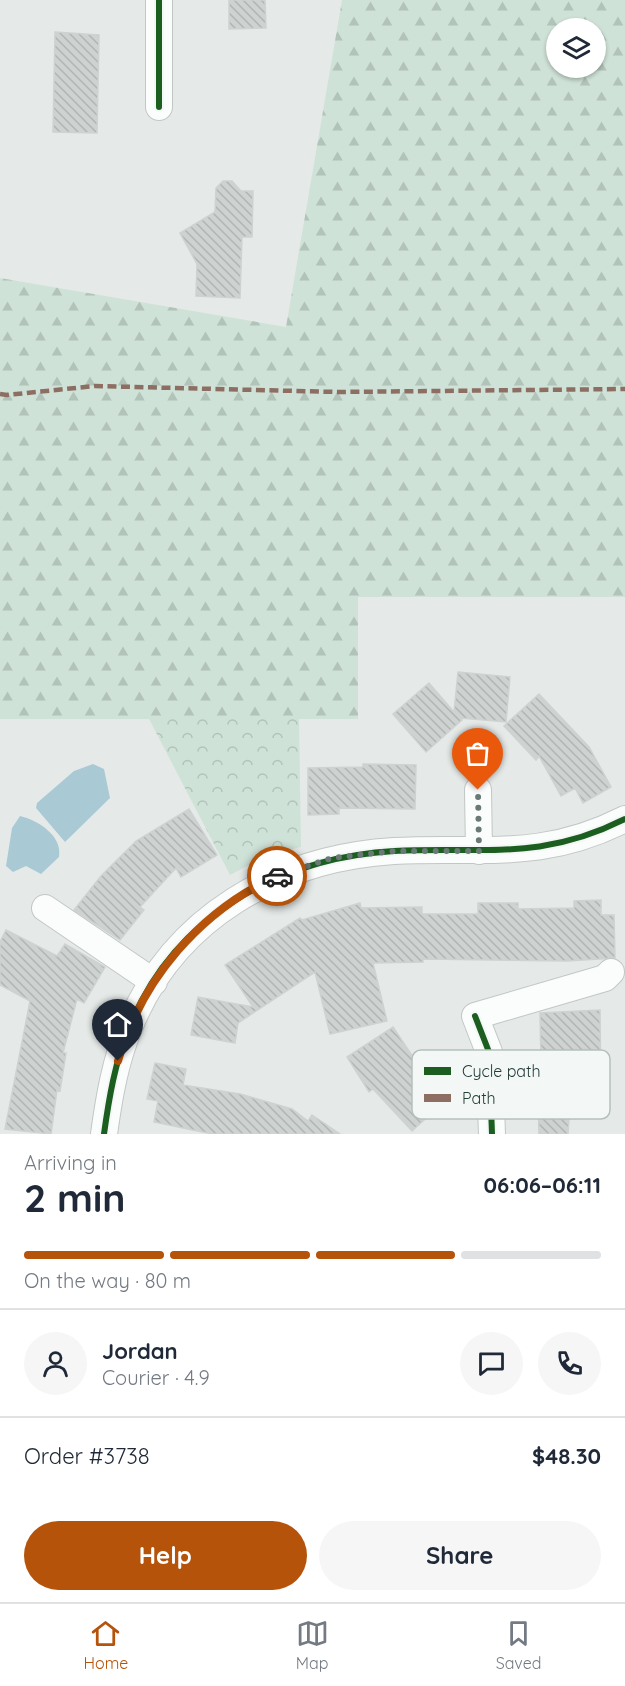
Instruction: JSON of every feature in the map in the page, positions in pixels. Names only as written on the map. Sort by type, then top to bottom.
[{"type":"street","points":[[159,0],[159,107]]},
{"type":"street","points":[[478,790],[479,851]]},
{"type":"street","points":[[104,1134],[109,1098],[122,1049],[130,1026],[154,982],[205,922],[237,898],[275,877],[332,858],[394,851],[538,849],[565,843],[625,819]]},
{"type":"street","points":[[45,908],[154,982]]},
{"type":"street","points":[[488,1050],[475,1016],[605,978],[611,972]]},
{"type":"street","points":[[491,1119],[492,1134]]},
{"type":"green space","points":[[342,0],[625,0],[625,597],[358,597],[358,719],[0,719],[0,278],[286,327]]},
{"type":"green space","points":[[149,719],[299,719],[301,847],[268,855],[230,875]]},
{"type":"water","points":[[93,764],[104,769],[110,798],[65,842],[36,808],[37,803],[74,771]]},
{"type":"water","points":[[20,816],[41,825],[57,842],[59,857],[41,874],[26,866],[13,872],[6,866],[12,828]]},
{"type":"building","points":[[229,0],[265,0],[266,28],[229,29]]},
{"type":"building","points":[[55,32],[99,35],[97,133],[53,132]]},
{"type":"building","points":[[223,181],[232,181],[241,191],[253,191],[252,237],[242,237],[240,298],[196,296],[197,264],[180,233],[215,212],[216,188]]},
{"type":"building","points":[[458,672],[510,677],[506,722],[460,718],[462,720],[426,752],[393,714],[429,683],[454,712]]},
{"type":"building","points":[[539,694],[589,747],[611,787],[583,803],[575,788],[561,796],[539,756],[536,760],[504,726]]},
{"type":"building","points":[[363,764],[416,765],[415,809],[339,808],[339,814],[308,815],[308,768],[363,767]]},
{"type":"building","points":[[189,809],[217,855],[181,877],[176,868],[140,907],[144,910],[120,940],[74,910],[101,876],[136,841]]},
{"type":"building","points":[[601,900],[601,915],[614,915],[615,958],[567,961],[423,959],[423,962],[373,963],[387,1021],[330,1034],[315,972],[238,1023],[235,1043],[191,1035],[198,997],[253,1007],[225,965],[300,918],[302,920],[360,903],[361,908],[422,907],[422,914],[478,914],[478,903],[518,903],[518,909],[574,908],[574,901]]},
{"type":"building","points":[[6,930],[57,956],[65,944],[105,967],[84,1003],[77,999],[63,1053],[66,1053],[60,1091],[57,1090],[51,1134],[5,1129],[30,1001],[0,985],[0,942]]},
{"type":"building","points":[[600,1010],[600,1050],[541,1050],[540,1013]]},
{"type":"building","points":[[393,1027],[412,1056],[412,1119],[425,1119],[412,1131],[373,1089],[369,1092],[347,1057]]},
{"type":"building","points":[[155,1063],[186,1069],[183,1085],[240,1094],[292,1109],[308,1121],[312,1115],[340,1134],[212,1134],[154,1122],[158,1101],[147,1099]]},
{"type":"building","points":[[539,1119],[569,1119],[568,1134],[539,1134]]},
{"type":"marked path","points":[[0,394],[95,386],[338,392],[625,389]]},
{"type":"cycle path","points":[[159,0],[159,107]]},
{"type":"cycle path","points":[[104,1134],[116,1067],[129,1028],[148,989],[173,954],[202,925],[235,900],[271,881],[310,866],[351,856],[394,851],[538,847],[594,833],[625,819]]},
{"type":"cycle path","points":[[475,1016],[488,1050]]},
{"type":"cycle path","points":[[491,1119],[492,1134]]},
{"type":"way so far","points":[[277,876],[332,858],[394,851],[479,851],[478,790]]},
{"type":"route","points":[[118,1061],[130,1026],[144,998],[158,975],[181,946],[205,922],[237,898],[277,876]]}]
